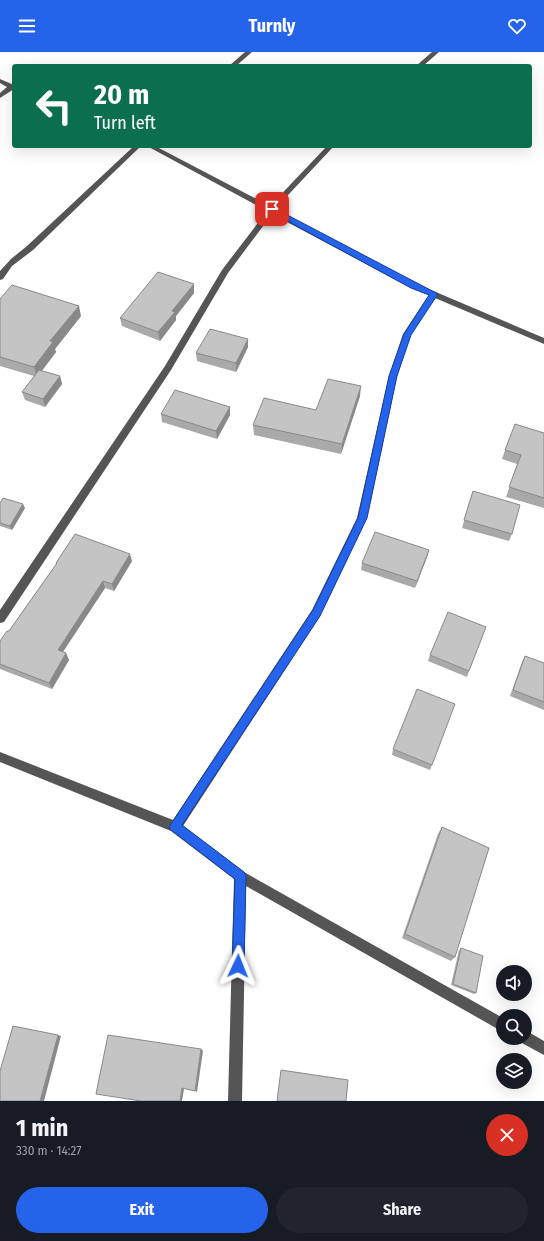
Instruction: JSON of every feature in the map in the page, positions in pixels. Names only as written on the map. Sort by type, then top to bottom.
[{"type":"street","points":[[234,64],[249,52]]},
{"type":"street","points":[[421,64],[436,52]]},
{"type":"street","points":[[0,81],[12,86]]},
{"type":"street","points":[[0,96],[12,87]]},
{"type":"street","points":[[0,277],[12,261],[30,248],[136,148]]},
{"type":"street","points":[[154,148],[272,209],[414,286],[544,341]]},
{"type":"street","points":[[0,619],[168,368],[225,272],[272,209],[329,148]]},
{"type":"street","points":[[175,827],[316,613],[362,518],[393,376],[407,334],[434,294]]},
{"type":"street","points":[[0,758],[175,827],[240,876],[496,1021]]},
{"type":"street","points":[[234,1101],[240,876]]},
{"type":"street","points":[[532,1041],[544,1048]]},
{"type":"building","points":[[158,272],[194,284],[172,311],[175,312],[158,332],[120,318]]},
{"type":"building","points":[[12,285],[79,306],[50,341],[53,342],[34,367],[0,357],[0,299]]},
{"type":"building","points":[[210,329],[248,339],[236,363],[196,353]]},
{"type":"building","points":[[39,370],[60,376],[43,399],[22,392]]},
{"type":"building","points":[[328,379],[361,386],[342,444],[253,425],[264,398],[316,410]]},
{"type":"building","points":[[175,390],[230,407],[216,431],[161,414]]},
{"type":"building","points":[[515,424],[544,433],[544,498],[509,487],[521,455],[505,450]]},
{"type":"building","points":[[473,491],[520,505],[512,534],[464,520]]},
{"type":"building","points":[[3,498],[23,504],[10,526],[0,523],[0,503]]},
{"type":"building","points":[[375,532],[429,550],[417,581],[362,563]]},
{"type":"building","points":[[75,534],[130,554],[112,584],[103,581],[58,650],[66,653],[49,683],[0,664],[0,641],[7,631],[9,631],[57,563]]},
{"type":"building","points":[[448,612],[486,627],[469,671],[430,655]]},
{"type":"building","points":[[525,656],[544,663],[544,702],[513,690]]},
{"type":"building","points":[[417,689],[455,704],[432,765],[393,749]]},
{"type":"building","points":[[442,827],[489,848],[455,957],[405,934]]},
{"type":"building","points":[[461,948],[483,956],[476,993],[453,984]]},
{"type":"building","points":[[13,1026],[58,1035],[40,1101],[0,1101],[0,1071]]},
{"type":"building","points":[[108,1035],[201,1049],[195,1091],[182,1088],[180,1101],[141,1101],[96,1094]]},
{"type":"building","points":[[281,1070],[348,1080],[346,1101],[277,1101]]},
{"type":"route","points":[[238,966],[240,876],[175,827],[316,613],[362,518],[393,376],[407,334],[434,294],[414,286],[272,209]]}]
